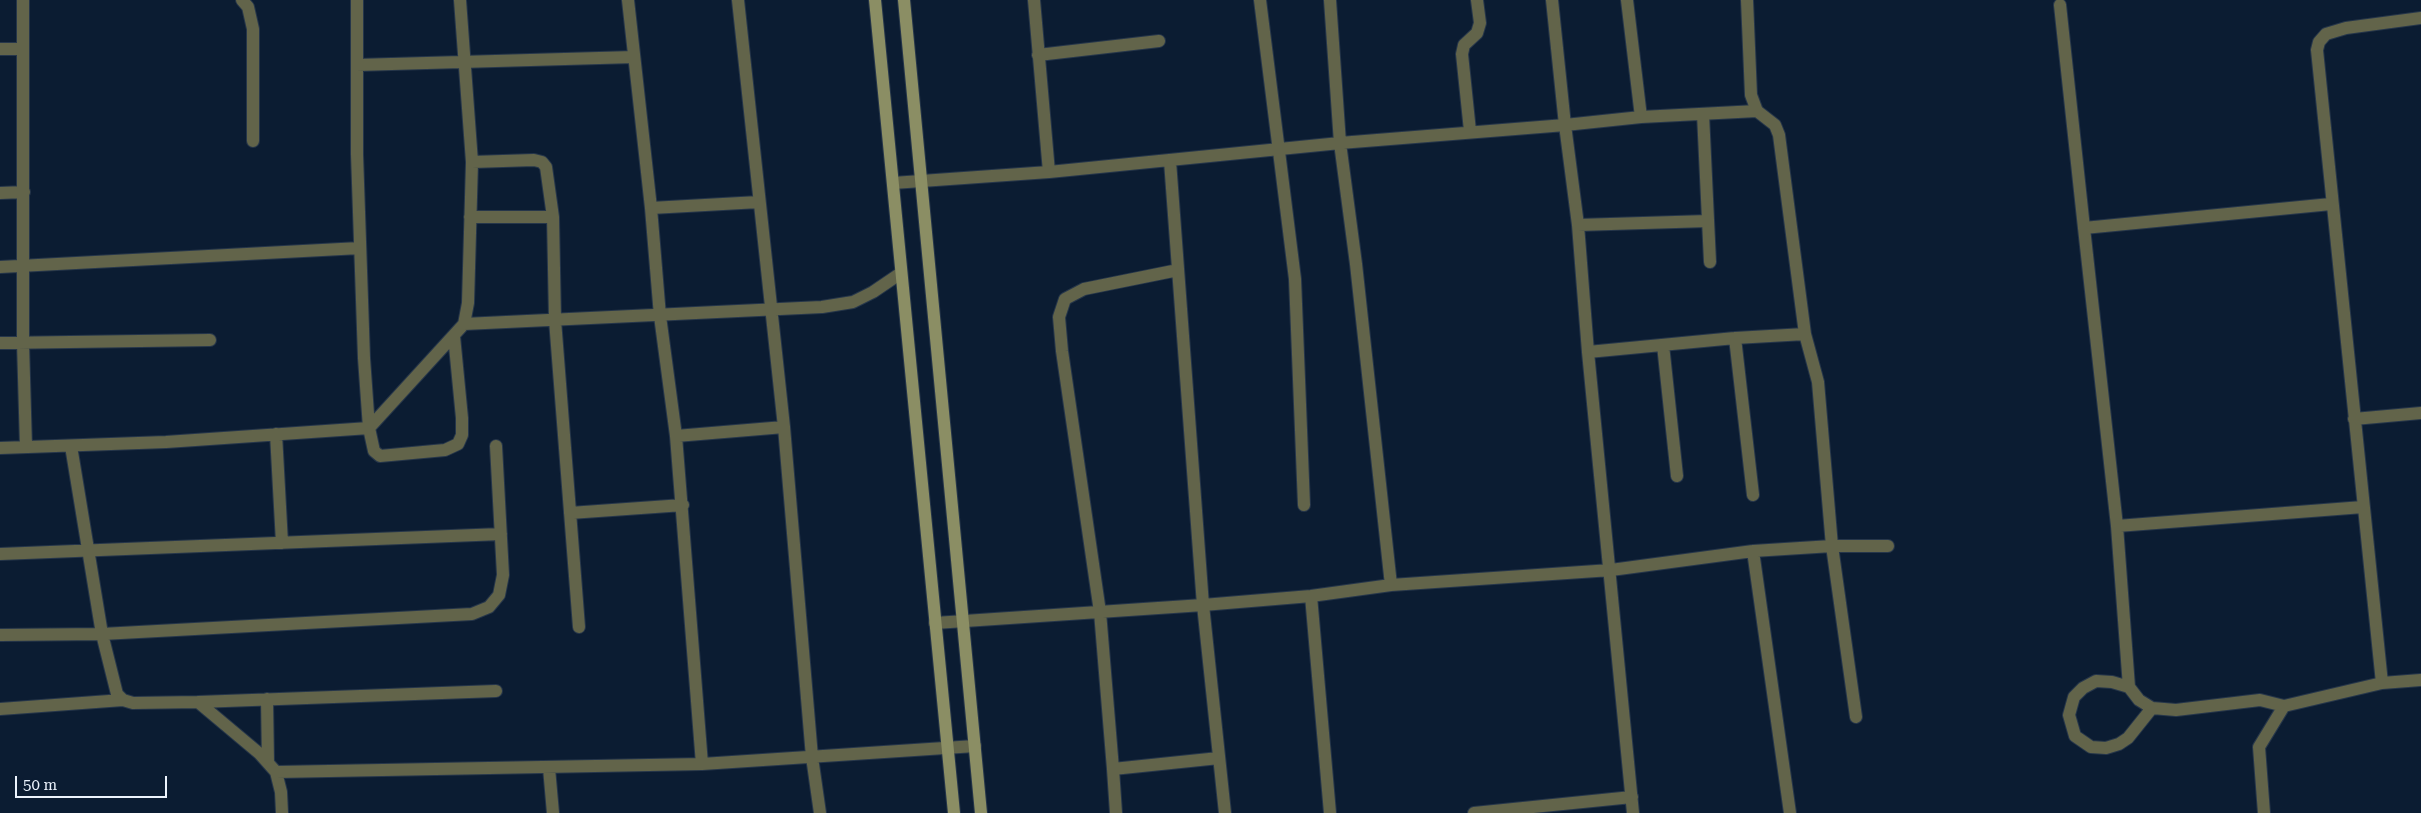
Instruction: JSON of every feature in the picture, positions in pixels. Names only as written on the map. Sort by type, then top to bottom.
[{"type":"street","points":[[23,0],[25,266],[23,343],[26,447]]},
{"type":"street","points":[[242,0],[248,7],[253,29],[253,141]]},
{"type":"street","points":[[357,0],[357,154],[369,428],[374,451],[380,456],[445,450],[458,444],[462,435],[462,418],[454,336]]},
{"type":"street","points":[[0,448],[71,446],[369,428],[464,324],[468,303],[472,162],[460,0]]},
{"type":"street","points":[[628,0],[651,208],[660,316],[683,505],[702,764]]},
{"type":"street","points":[[738,0],[784,427],[812,757],[820,813]]},
{"type":"street","points":[[875,0],[954,813]]},
{"type":"street","points":[[904,0],[962,622],[982,813]]},
{"type":"street","points":[[1034,0],[1049,172]]},
{"type":"street","points":[[1260,0],[1295,279],[1304,505]]},
{"type":"street","points":[[1330,0],[1340,143],[1357,274],[1391,585]]},
{"type":"street","points":[[1470,132],[1462,54],[1464,45],[1477,33],[1480,23],[1477,0]]},
{"type":"street","points":[[1552,0],[1578,225],[1588,352],[1611,570],[1633,813]]},
{"type":"street","points":[[1626,0],[1641,117]]},
{"type":"street","points":[[1747,0],[1751,95],[1758,111],[1774,125],[1779,134],[1805,334],[1818,382],[1832,546],[1856,717]]},
{"type":"street","points":[[2060,5],[2117,526],[2129,687],[2139,700],[2152,708],[2176,710],[2260,700],[2284,706],[2382,683],[2421,680]]},
{"type":"street","points":[[2382,683],[2331,204],[2317,50],[2319,42],[2326,34],[2346,28],[2421,18]]},
{"type":"street","points":[[1038,55],[1160,41]]},
{"type":"street","points":[[0,49],[23,49]]},
{"type":"street","points":[[357,65],[466,64],[634,57]]},
{"type":"street","points":[[893,183],[1049,172],[1340,143],[1641,117],[1758,111]]},
{"type":"street","points":[[1702,114],[1710,262]]},
{"type":"street","points":[[472,162],[534,160],[542,162],[546,167],[553,218],[555,320],[579,627]]},
{"type":"street","points":[[1170,161],[1203,605],[1225,813]]},
{"type":"street","points":[[0,193],[24,192]]},
{"type":"street","points":[[651,208],[759,202]]},
{"type":"street","points":[[2084,228],[2331,204]]},
{"type":"street","points":[[470,218],[553,218]]},
{"type":"street","points":[[1578,225],[1708,221]]},
{"type":"street","points":[[0,267],[360,248]]},
{"type":"street","points":[[1116,813],[1100,612],[1062,351],[1059,317],[1064,299],[1084,289],[1178,270]]},
{"type":"street","points":[[464,324],[822,308],[853,302],[873,292],[901,273]]},
{"type":"street","points":[[1588,352],[1736,338],[1805,334]]},
{"type":"street","points":[[1736,338],[1754,495]]},
{"type":"street","points":[[0,343],[210,340]]},
{"type":"street","points":[[1663,345],[1677,476]]},
{"type":"street","points":[[2354,420],[2421,413]]},
{"type":"street","points":[[676,436],[784,427]]},
{"type":"street","points":[[276,434],[282,543]]},
{"type":"street","points":[[71,446],[102,634],[117,694],[123,700]]},
{"type":"street","points":[[0,635],[102,634],[472,614],[489,607],[499,595],[504,575],[496,446]]},
{"type":"street","points":[[570,513],[683,505]]},
{"type":"street","points":[[2117,526],[2363,507]]},
{"type":"street","points":[[0,554],[501,534]]},
{"type":"street","points":[[936,623],[1203,605],[1311,596],[1391,585],[1611,570],[1753,551],[1832,546],[1888,546]]},
{"type":"street","points":[[1753,551],[1790,813]]},
{"type":"street","points":[[1311,596],[1330,813]]},
{"type":"street","points":[[2129,687],[2112,682],[2096,681],[2083,688],[2074,697],[2069,715],[2075,736],[2091,747],[2106,748],[2119,744],[2128,738],[2152,708]]},
{"type":"street","points":[[0,709],[123,700],[133,703],[198,702],[496,691]]},
{"type":"street","points":[[267,699],[272,768],[281,792],[282,813]]},
{"type":"street","points":[[198,702],[272,768],[549,768],[702,764],[975,746]]},
{"type":"street","points":[[2264,813],[2259,747],[2284,706]]},
{"type":"street","points":[[1113,769],[1219,758]]},
{"type":"street","points":[[549,768],[553,813]]},
{"type":"street","points":[[1474,813],[1632,797]]}]
